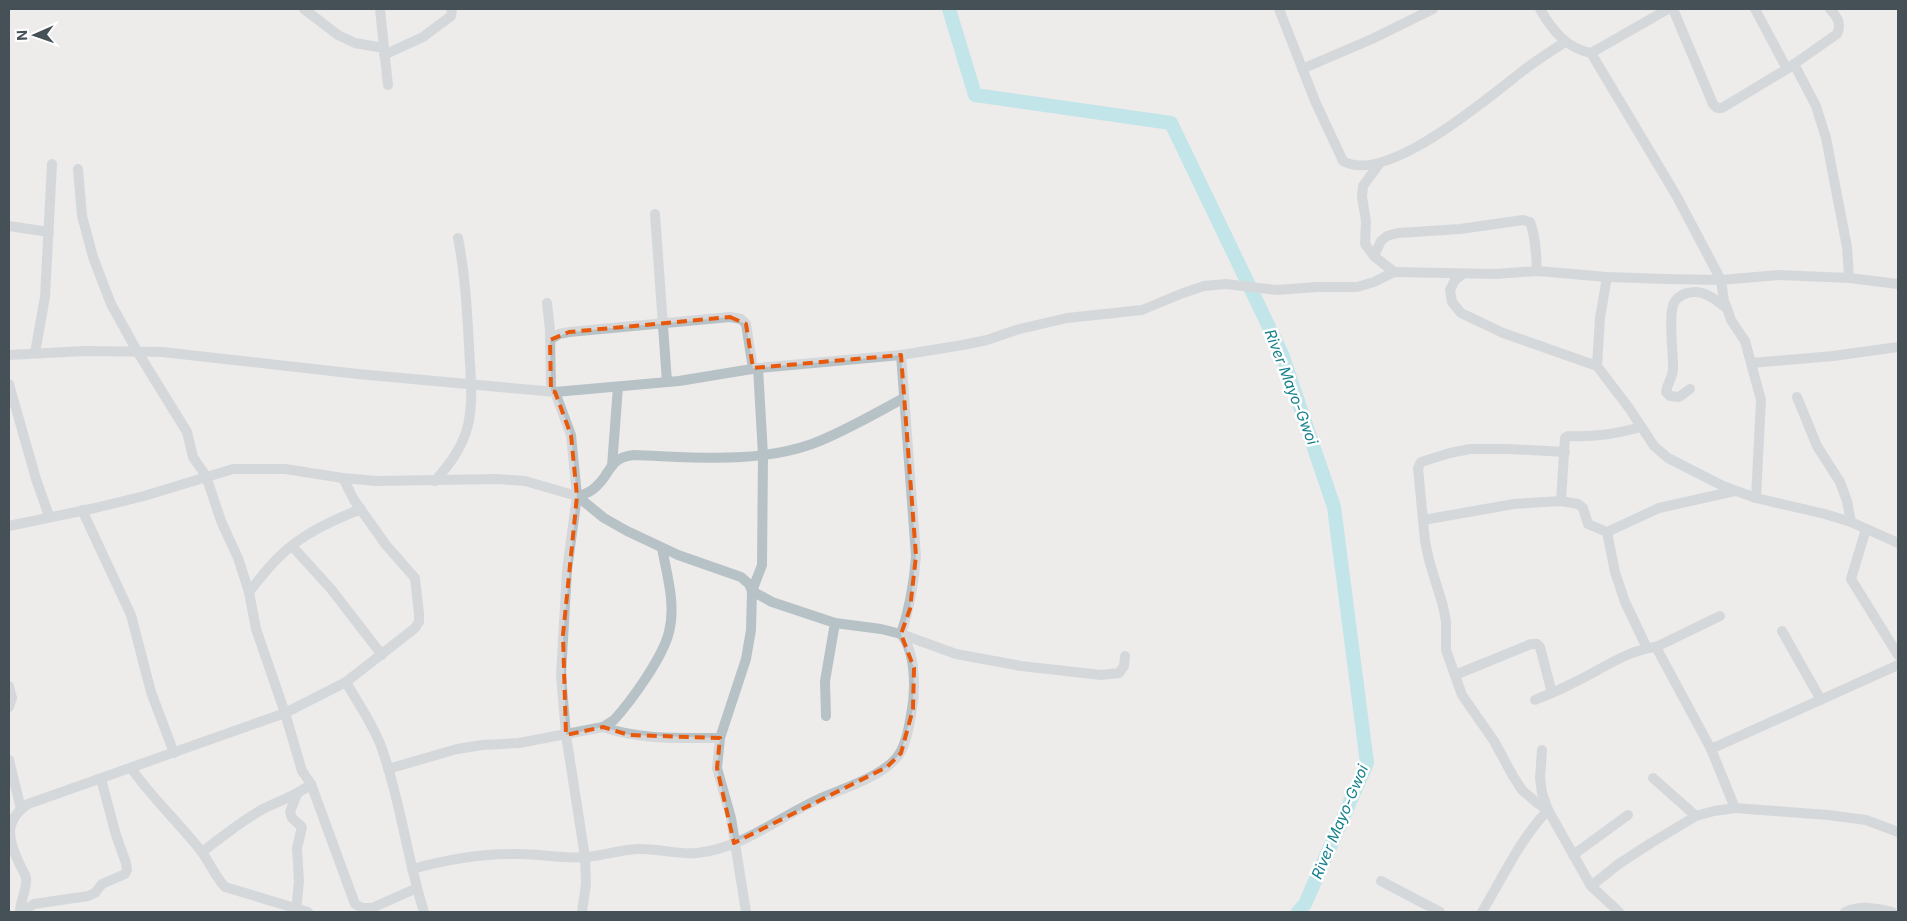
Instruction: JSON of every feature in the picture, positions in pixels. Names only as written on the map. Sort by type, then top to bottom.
[{"type":"street","points":[[304,9],[338,35],[355,43],[384,52],[423,37],[451,16],[452,9]]},
{"type":"street","points":[[380,9],[388,85]]},
{"type":"street","points":[[1279,9],[1315,101],[1343,161],[1350,165],[1378,164],[1433,137],[1486,101],[1525,69],[1565,42]]},
{"type":"street","points":[[1302,69],[1372,39],[1434,9]]},
{"type":"street","points":[[1540,9],[1565,42],[1577,50],[1590,53],[1668,9]]},
{"type":"street","points":[[1673,9],[1717,108],[1722,108],[1791,66],[1837,34],[1840,27],[1838,19],[1830,9]]},
{"type":"street","points":[[1755,9],[1816,106],[1826,138],[1847,247],[1849,278]]},
{"type":"street","points":[[1590,53],[1676,195],[1721,280],[1727,308],[1745,341],[1761,400],[1756,498]]},
{"type":"street","points":[[35,352],[45,297],[52,164]]},
{"type":"street","points":[[1378,164],[1363,186],[1362,197],[1366,221],[1366,244],[1374,256],[1394,272]]},
{"type":"street","points":[[78,169],[82,216],[93,257],[110,304],[187,432],[192,457],[206,476],[238,558],[249,592],[256,629],[285,713],[302,771],[311,784],[352,908],[372,908],[417,888]]},
{"type":"street","points":[[655,214],[667,382]]},
{"type":"street","points":[[1374,256],[1381,241],[1387,236],[1398,233],[1460,229],[1523,220],[1530,222],[1532,228],[1537,271]]},
{"type":"street","points":[[9,226],[49,232]]},
{"type":"street","points":[[435,481],[449,465],[460,446],[471,406],[464,266],[458,238]]},
{"type":"street","points":[[9,355],[35,352],[137,351],[171,353],[553,392],[667,382],[756,368],[901,355],[988,340],[1016,330],[1067,318],[1142,310],[1204,286],[1226,284],[1277,290],[1357,287],[1374,282],[1394,272],[1495,274],[1537,271],[1607,277],[1721,280],[1780,275],[1849,278],[1898,284]]},
{"type":"street","points":[[1463,274],[1454,280],[1450,290],[1452,302],[1461,313],[1503,333],[1597,366],[1654,446],[1668,458],[1736,491],[1756,498],[1825,514],[1850,522],[1898,543]]},
{"type":"street","points":[[1597,366],[1600,318],[1607,277]]},
{"type":"street","points":[[1690,390],[1678,397],[1670,396],[1666,392],[1673,371],[1672,312],[1674,302],[1680,296],[1690,292],[1701,292],[1727,308]]},
{"type":"street","points":[[547,303],[553,392],[571,435],[577,496],[567,570],[561,675],[566,734],[585,857],[586,884],[582,912]]},
{"type":"street","points":[[550,340],[560,334],[569,332],[730,317],[741,319],[746,324],[756,368],[763,455],[762,565],[752,591],[751,630],[746,658],[720,738],[717,768],[731,818],[746,912]]},
{"type":"street","points":[[1752,363],[1833,356],[1898,347]]},
{"type":"street","points":[[901,355],[916,556],[910,609],[901,634]]},
{"type":"street","points":[[9,384],[36,480],[50,516]]},
{"type":"street","points":[[612,466],[618,387]]},
{"type":"street","points":[[1797,397],[1817,446],[1840,482],[1847,501],[1850,522]]},
{"type":"street","points":[[577,496],[591,491],[602,481],[616,460],[622,456],[735,458],[783,452],[828,438],[904,398]]},
{"type":"street","points":[[1561,501],[1565,438],[1568,436],[1591,437],[1612,435],[1641,427]]},
{"type":"street","points":[[1548,810],[1537,804],[1522,790],[1494,741],[1462,695],[1454,675],[1446,650],[1446,621],[1443,606],[1428,560],[1422,520],[1418,468],[1421,462],[1470,449],[1528,449],[1565,452]]},
{"type":"street","points":[[9,526],[144,496],[233,469],[285,469],[343,478],[397,482],[498,479],[525,481],[577,496],[604,518],[662,548],[741,577],[749,584],[752,591],[772,602],[835,623],[882,629],[956,654],[1021,666],[1101,674],[1119,673],[1124,666],[1124,656]]},
{"type":"street","points":[[101,779],[116,835],[126,863],[125,874],[102,884],[95,893],[88,896],[34,904],[20,912],[20,902],[26,881],[25,874],[9,838],[10,825],[21,809],[28,804],[285,713],[346,682],[409,634],[418,622],[416,584],[412,574],[386,545],[343,478]]},
{"type":"street","points":[[1422,520],[1514,504],[1561,501],[1578,504],[1583,508],[1588,524],[1606,532],[1659,508],[1736,491]]},
{"type":"street","points":[[249,592],[280,555],[292,546],[318,529],[362,509]]},
{"type":"street","points":[[82,510],[131,615],[151,692],[174,753]]},
{"type":"street","points":[[1866,529],[1851,579],[1898,655]]},
{"type":"street","points":[[1606,532],[1622,595],[1711,749],[1735,808]]},
{"type":"street","points":[[292,546],[331,589],[382,655]]},
{"type":"street","points":[[603,727],[614,720],[622,711],[661,654],[670,632],[671,603],[662,548]]},
{"type":"street","points":[[1535,700],[1572,684],[1608,665],[1652,648],[1720,616]]},
{"type":"street","points":[[826,716],[825,681],[835,623]]},
{"type":"street","points":[[1782,632],[1821,700]]},
{"type":"street","points":[[412,869],[450,859],[486,854],[585,857],[638,849],[656,849],[674,853],[698,853],[734,843],[759,833],[787,815],[868,778],[887,767],[901,753],[913,709],[914,668],[906,641],[901,634]]},
{"type":"street","points":[[1454,675],[1531,644],[1536,644],[1540,647],[1552,692]]},
{"type":"street","points":[[1711,749],[1898,665]]},
{"type":"street","points":[[346,682],[374,729],[388,769],[424,912]]},
{"type":"street","points":[[9,686],[12,698],[9,707]]},
{"type":"street","points":[[388,769],[457,749],[482,745],[519,743],[584,729],[603,727],[629,735],[720,738]]},
{"type":"street","points":[[1542,750],[1540,778],[1542,793],[1548,810],[1591,886],[1619,912]]},
{"type":"street","points":[[9,760],[21,809]]},
{"type":"street","points":[[131,768],[148,792],[202,852],[218,880],[225,887],[296,910],[308,912]]},
{"type":"street","points":[[1654,778],[1696,816]]},
{"type":"street","points":[[202,852],[250,816],[297,794],[311,784]]},
{"type":"street","points":[[296,910],[299,881],[298,848],[302,827],[292,818],[290,812],[297,794]]},
{"type":"street","points":[[1591,886],[1620,862],[1696,816],[1714,811],[1735,808],[1828,814],[1866,820],[1898,832]]},
{"type":"street","points":[[1482,912],[1535,824],[1548,810]]},
{"type":"street","points":[[1573,855],[1628,815]]},
{"type":"street","points":[[1381,881],[1440,912]]},
{"type":"street","points":[[1845,912],[1853,909],[1876,908],[1892,912]]},
{"type":"highlighted area","points":[[730,317],[746,324],[753,368],[901,355],[916,556],[910,609],[901,634],[914,668],[913,709],[901,753],[887,767],[734,843],[717,768],[720,738],[629,735],[603,727],[566,735],[563,635],[577,496],[571,435],[555,392],[551,391],[550,340],[569,332]]},
{"type":"waterway","name":"River Mayo-Gwoi","points":[[949,9],[975,95],[1171,123],[1282,354],[1334,507],[1367,763],[1305,904],[1298,912]]}]
